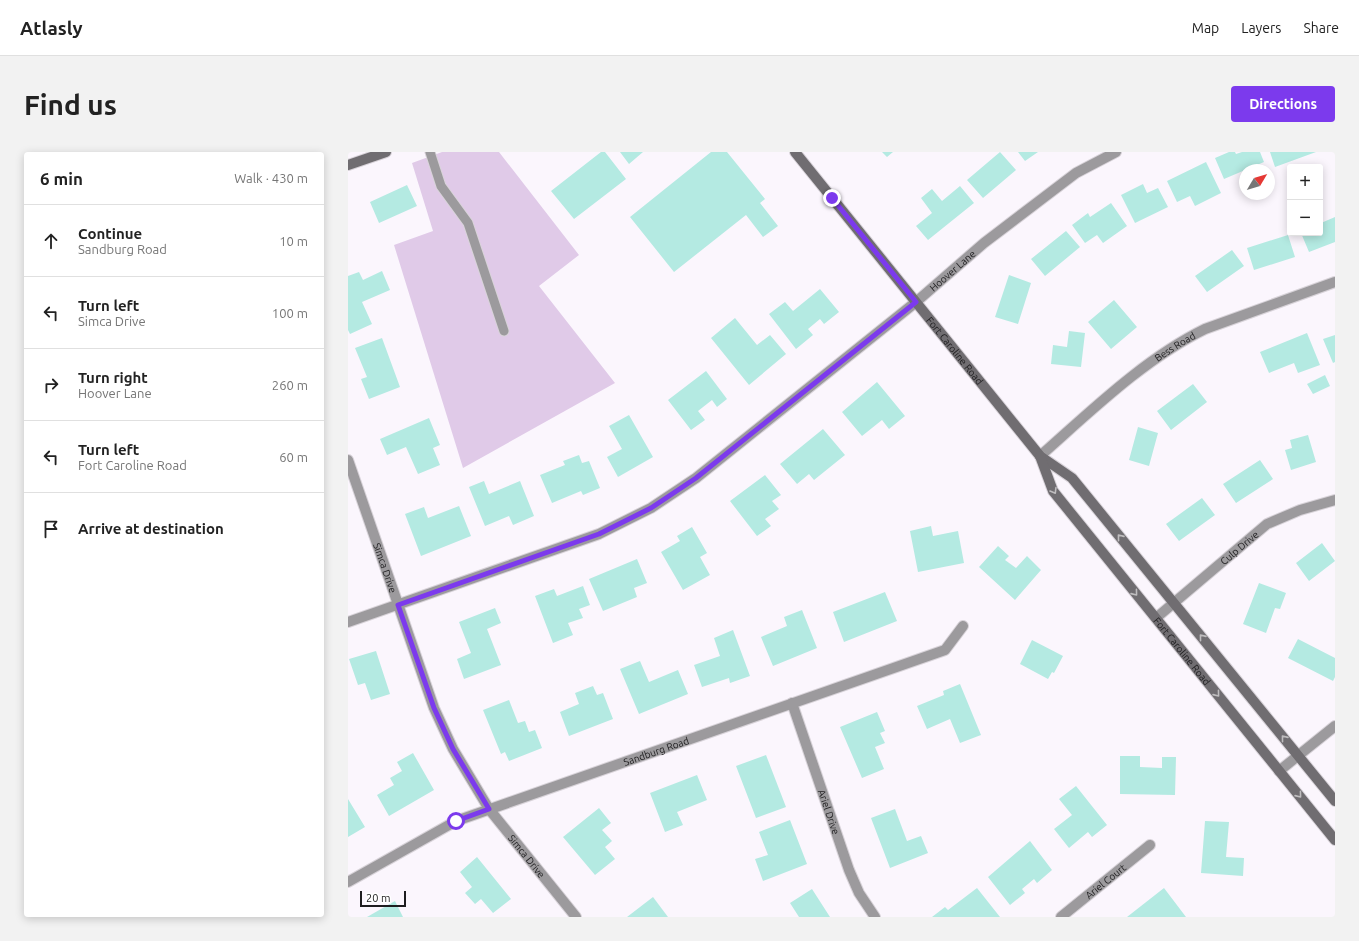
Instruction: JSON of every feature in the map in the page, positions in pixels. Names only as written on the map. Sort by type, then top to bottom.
[{"type":"street","points":[[348,165],[386,152]]},
{"type":"street","name":"Fort Caroline Road","points":[[795,152],[1040,456],[1072,478],[1335,801]]},
{"type":"street","name":"Hoover Lane","points":[[348,622],[599,534],[651,508],[696,478],[916,302],[984,243],[1076,173],[1116,152]]},
{"type":"street","name":"Bess Road","points":[[1040,456],[1108,396],[1189,337],[1205,328],[1335,282]]},
{"type":"street","name":"Fort Caroline Road","points":[[1040,456],[1053,491],[1335,840]]},
{"type":"street","name":"Simca Drive","points":[[348,460],[398,605],[438,714],[453,749],[489,809],[576,917]]},
{"type":"street","name":"Culp Drive","points":[[1156,618],[1268,524],[1300,510],[1335,500]]},
{"type":"street","name":"Sandburg Road","points":[[348,882],[456,821],[945,650],[963,626]]},
{"type":"street","name":"Ariel Drive","points":[[792,703],[849,870],[859,893],[875,917]]},
{"type":"street","points":[[1279,771],[1335,726]]},
{"type":"street","name":"Ariel Court","points":[[1061,917],[1150,845]]},
{"type":"lane","points":[[430,152],[441,186],[468,223],[504,331]]},
{"type":"shaded area","points":[[442,152],[499,152],[579,255],[539,286],[615,383],[463,468],[394,245],[433,231],[412,163]]},
{"type":"building","points":[[601,152],[605,152],[626,179],[574,219],[551,191]]},
{"type":"building","points":[[620,152],[643,152],[629,164]]},
{"type":"building","points":[[711,152],[727,152],[765,199],[760,203],[778,226],[763,237],[746,215],[674,272],[630,217]]},
{"type":"building","points":[[882,152],[893,152],[887,157]]},
{"type":"building","points":[[1000,152],[1016,170],[983,198],[967,180]]},
{"type":"building","points":[[1018,152],[1038,152],[1025,161]]},
{"type":"building","points":[[1229,152],[1235,152],[1236,154],[1242,152],[1260,152],[1264,162],[1259,164],[1239,164],[1239,173],[1224,179],[1215,158]]},
{"type":"building","points":[[1270,152],[1316,152],[1275,167]]},
{"type":"building","points":[[1206,162],[1221,193],[1195,206],[1190,196],[1177,202],[1167,181]]},
{"type":"building","points":[[1143,184],[1147,193],[1158,188],[1168,207],[1135,223],[1121,195]]},
{"type":"building","points":[[407,185],[417,206],[379,223],[370,202]]},
{"type":"building","points":[[960,186],[974,203],[928,240],[916,226],[932,213],[921,198],[932,189],[942,201]]},
{"type":"building","points":[[1111,203],[1127,226],[1103,243],[1097,235],[1085,243],[1072,225],[1088,213],[1090,217]]},
{"type":"building","points":[[1335,217],[1335,242],[1309,252],[1302,236],[1323,236],[1323,222]]},
{"type":"building","points":[[1066,231],[1080,247],[1045,276],[1031,259]]},
{"type":"building","points":[[1287,235],[1295,257],[1254,270],[1247,248]]},
{"type":"building","points":[[1232,250],[1244,266],[1207,292],[1195,276]]},
{"type":"building","points":[[382,271],[390,290],[362,302],[372,324],[350,334],[348,330],[348,276],[359,272],[363,280]]},
{"type":"building","points":[[1009,275],[1031,283],[1018,324],[995,317]]},
{"type":"building","points":[[820,289],[839,312],[824,324],[820,319],[808,329],[813,335],[796,349],[769,314],[785,302],[793,311]]},
{"type":"building","points":[[1114,300],[1137,327],[1111,349],[1088,322]]},
{"type":"building","points":[[735,318],[757,345],[770,335],[786,354],[749,385],[711,338]]},
{"type":"building","points":[[1069,331],[1085,333],[1081,367],[1051,364],[1053,345],[1067,347]]},
{"type":"building","points":[[1307,333],[1320,365],[1298,373],[1294,363],[1269,373],[1260,352]]},
{"type":"building","points":[[1335,335],[1335,362],[1333,363],[1323,339]]},
{"type":"building","points":[[382,338],[400,387],[369,399],[361,379],[367,377],[355,348]]},
{"type":"building","points":[[706,371],[727,399],[717,407],[712,400],[698,411],[705,420],[691,430],[668,400]]},
{"type":"building","points":[[1325,375],[1330,386],[1313,394],[1307,384]]},
{"type":"building","points":[[877,382],[905,416],[889,429],[882,420],[862,436],[842,412]]},
{"type":"building","points":[[1193,384],[1207,402],[1171,430],[1157,411]]},
{"type":"building","points":[[629,415],[653,457],[618,477],[607,457],[622,449],[609,426]]},
{"type":"building","points":[[429,418],[440,445],[433,448],[440,465],[418,474],[406,447],[387,455],[380,439]]},
{"type":"building","points":[[1138,427],[1158,433],[1149,466],[1129,460]]},
{"type":"building","points":[[823,429],[845,455],[814,480],[809,474],[797,484],[780,464]]},
{"type":"building","points":[[1308,435],[1316,462],[1291,470],[1285,450],[1292,448],[1290,440]]},
{"type":"building","points":[[579,455],[582,463],[589,461],[600,488],[583,495],[581,491],[552,503],[540,475],[565,465],[563,461]]},
{"type":"building","points":[[1260,460],[1273,479],[1236,503],[1223,484]]},
{"type":"building","points":[[765,475],[781,495],[772,501],[779,509],[765,519],[771,526],[757,536],[730,501]]},
{"type":"building","points":[[484,481],[489,494],[520,481],[534,516],[513,525],[509,516],[485,526],[469,487]]},
{"type":"building","points":[[1202,498],[1215,515],[1179,541],[1166,524]]},
{"type":"building","points":[[459,506],[471,536],[421,556],[405,514],[424,507],[428,518]]},
{"type":"building","points":[[931,526],[933,536],[958,531],[964,563],[918,572],[910,531]]},
{"type":"building","points":[[692,527],[707,553],[700,557],[710,575],[683,590],[661,552],[680,541],[677,536]]},
{"type":"building","points":[[1322,543],[1335,561],[1309,581],[1296,563]]},
{"type":"building","points":[[998,546],[1009,556],[1005,560],[1016,568],[1027,556],[1041,570],[1015,600],[979,567]]},
{"type":"building","points":[[637,559],[647,583],[634,588],[637,597],[603,611],[589,579]]},
{"type":"building","points":[[1259,583],[1286,593],[1280,609],[1275,608],[1266,633],[1243,624]]},
{"type":"building","points":[[583,586],[590,605],[579,609],[583,618],[568,623],[573,635],[553,643],[535,596],[554,589],[557,596]]},
{"type":"building","points":[[885,592],[897,621],[844,642],[833,612]]},
{"type":"building","points":[[495,608],[501,623],[487,629],[501,665],[464,679],[457,659],[471,653],[459,622]]},
{"type":"building","points":[[802,610],[817,648],[773,666],[761,637],[787,626],[784,617]]},
{"type":"building","points":[[733,630],[750,676],[730,683],[729,678],[702,687],[694,665],[720,656],[714,638]]},
{"type":"building","points":[[1298,639],[1335,658],[1335,677],[1333,681],[1288,658]]},
{"type":"building","points":[[1032,640],[1063,656],[1054,673],[1052,672],[1048,679],[1020,664]]},
{"type":"building","points":[[376,651],[390,694],[371,700],[365,683],[358,685],[349,659]]},
{"type":"building","points":[[640,661],[649,682],[678,670],[688,694],[639,714],[620,669]]},
{"type":"building","points":[[960,684],[981,735],[960,743],[950,719],[927,729],[917,706],[944,695],[943,691]]},
{"type":"building","points":[[593,686],[597,695],[603,693],[613,719],[569,736],[560,712],[579,704],[575,693]]},
{"type":"building","points":[[509,700],[518,723],[525,721],[529,732],[535,730],[542,748],[509,761],[505,752],[501,754],[483,710]]},
{"type":"building","points":[[877,712],[885,731],[880,733],[885,743],[875,747],[884,769],[862,778],[840,727]]},
{"type":"building","points":[[413,753],[434,790],[389,816],[377,795],[394,785],[390,778],[402,771],[397,762]]},
{"type":"building","points":[[766,755],[786,807],[756,818],[736,766]]},
{"type":"building","points":[[1120,756],[1140,756],[1140,767],[1162,768],[1162,757],[1176,757],[1175,795],[1120,794]]},
{"type":"building","points":[[697,775],[707,800],[677,812],[683,825],[665,832],[650,793]]},
{"type":"building","points":[[1076,786],[1107,825],[1092,837],[1088,832],[1069,848],[1054,829],[1072,815],[1059,799]]},
{"type":"building","points":[[348,799],[365,827],[348,837]]},
{"type":"building","points":[[599,808],[611,823],[602,830],[612,841],[605,847],[615,859],[595,875],[563,837]]},
{"type":"building","points":[[895,809],[907,841],[921,836],[928,853],[890,868],[871,818]]},
{"type":"building","points":[[790,820],[807,864],[763,881],[755,859],[768,855],[759,832]]},
{"type":"building","points":[[1205,821],[1229,822],[1226,857],[1244,858],[1243,876],[1201,873]]},
{"type":"building","points":[[1030,841],[1052,870],[1037,883],[1034,879],[1022,889],[1025,893],[1010,905],[988,877]]},
{"type":"building","points":[[477,857],[511,899],[493,913],[481,899],[475,904],[465,893],[472,887],[460,872]]},
{"type":"building","points":[[977,888],[1000,917],[932,917],[945,907],[948,910]]},
{"type":"building","points":[[1164,888],[1186,917],[1127,917]]},
{"type":"building","points":[[812,889],[830,917],[799,917],[790,903]]},
{"type":"building","points":[[653,897],[668,917],[627,917]]},
{"type":"building","points":[[395,901],[403,917],[367,917]]},
{"type":"route","points":[[456,821],[489,809],[453,749],[434,708],[398,605],[599,534],[651,508],[696,478],[916,302],[832,198]]}]
